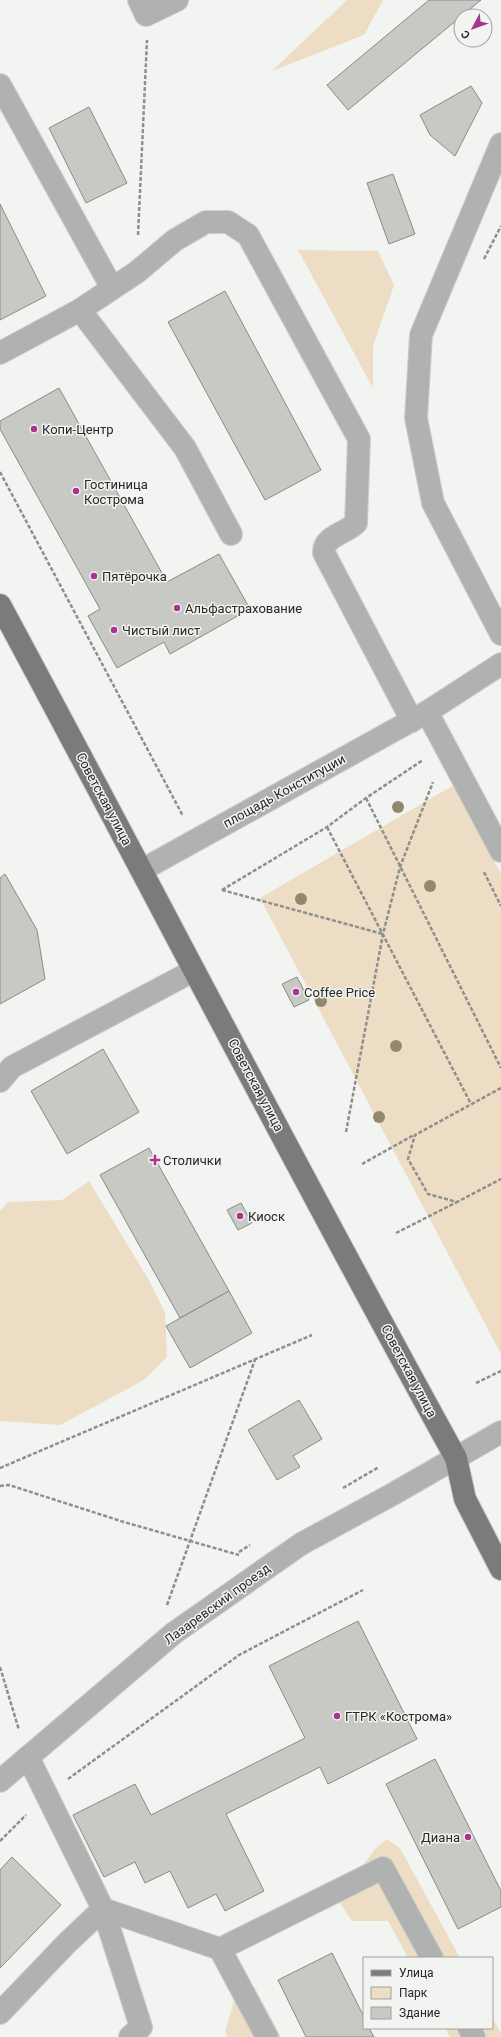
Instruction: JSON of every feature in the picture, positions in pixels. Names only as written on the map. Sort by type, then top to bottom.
[{"type":"main road","name":"Советская улица","points":[[0,605],[142,870],[193,971],[456,1458],[465,1499],[501,1569]]},
{"type":"street","points":[[142,7],[176,0]]},
{"type":"street","points":[[0,85],[112,288]]},
{"type":"street","points":[[501,144],[421,335],[416,418],[433,503],[501,634]]},
{"type":"street","points":[[0,353],[80,310],[137,272],[175,240],[206,222],[228,222],[248,235],[359,439],[356,523],[328,540],[324,546],[324,553],[419,717],[501,851]]},
{"type":"street","points":[[80,310],[185,448],[231,534]]},
{"type":"street","name":"площадь Конституции","points":[[142,870],[419,717],[501,664]]},
{"type":"street","points":[[4,1069],[193,971]]},
{"type":"street","name":"Лазаревский проезд","points":[[0,1781],[174,1633],[272,1564],[301,1544],[501,1432]]},
{"type":"street","points":[[28,1757],[103,1909],[139,2034]]},
{"type":"street","points":[[220,1949],[383,1868],[431,1957]]},
{"type":"street","points":[[103,1909],[220,1949],[267,2037]]},
{"type":"street","points":[[0,2013],[67,1943],[103,1909]]},
{"type":"path","points":[[137,272],[147,55],[142,7]]},
{"type":"path","points":[[483,261],[501,226]]},
{"type":"path","points":[[0,472],[196,839]]},
{"type":"path","points":[[383,934],[222,890],[327,827],[366,798],[426,758]]},
{"type":"path","points":[[346,1132],[383,934],[400,867],[435,776],[438,783]]},
{"type":"path","points":[[366,798],[501,1068]]},
{"type":"path","points":[[327,827],[472,1104]]},
{"type":"path","points":[[480,865],[501,906]]},
{"type":"path","points":[[362,1164],[501,1088]]},
{"type":"path","points":[[415,1135],[408,1160],[428,1194],[457,1202]]},
{"type":"path","points":[[396,1233],[501,1179]]},
{"type":"path","points":[[0,1468],[256,1357],[312,1335]]},
{"type":"path","points":[[167,1606],[189,1540],[256,1357]]},
{"type":"path","points":[[476,1383],[501,1371]]},
{"type":"path","points":[[0,1486],[9,1485],[124,1522],[272,1564]]},
{"type":"path","points":[[0,1841],[46,1794],[239,1656],[363,1590]]},
{"type":"path","points":[[0,1667],[28,1757]]},
{"type":"green space","points":[[347,0],[383,0],[364,35],[272,71]]},
{"type":"green space","points":[[298,250],[378,251],[394,285],[373,346],[373,388]]},
{"type":"green space","points":[[454,785],[501,874],[501,1354],[260,898]]},
{"type":"green space","points":[[89,1181],[150,1282],[165,1313],[167,1357],[144,1380],[60,1425],[0,1421],[0,1211],[8,1202],[62,1200]]},
{"type":"green space","points":[[387,1839],[400,1848],[459,1957],[407,1957],[388,1921],[352,1921],[338,1900],[375,1849]]},
{"type":"green space","points":[[254,1986],[281,2037],[228,2037],[225,2032],[234,2001]]},
{"type":"green space","points":[[493,2019],[501,2033],[501,2037],[450,2037],[446,2029],[493,2029]]},
{"type":"building","points":[[429,0],[481,0],[471,8],[453,8],[453,23],[348,110],[327,85]]},
{"type":"building","points":[[471,86],[482,103],[455,156],[430,135],[420,115]]},
{"type":"building","points":[[89,107],[127,183],[86,203],[49,128]]},
{"type":"building","points":[[393,174],[415,234],[389,244],[367,183]]},
{"type":"building","points":[[0,204],[46,296],[0,320]]},
{"type":"building","points":[[225,291],[321,470],[265,500],[168,322]]},
{"type":"building","name":"Гостиница Кострома","points":[[59,388],[167,582],[219,554],[250,609],[170,654],[164,642],[117,668],[88,616],[100,609],[0,429],[0,421]]},
{"type":"building","points":[[5,874],[37,930],[45,979],[0,1004],[0,878]]},
{"type":"building","name":"Coffee Price","points":[[297,977],[309,1000],[294,1007],[282,984]]},
{"type":"building","points":[[103,1049],[139,1112],[67,1154],[31,1091]]},
{"type":"building","points":[[149,1148],[229,1291],[180,1318],[100,1175]]},
{"type":"building","name":"Киоск","points":[[241,1203],[252,1223],[238,1230],[227,1210]]},
{"type":"building","points":[[229,1291],[252,1333],[190,1368],[166,1326]]},
{"type":"building","points":[[299,1400],[322,1439],[293,1456],[300,1467],[277,1480],[248,1430]]},
{"type":"building","points":[[358,1621],[417,1739],[328,1784],[320,1767],[226,1814],[264,1891],[225,1911],[216,1894],[188,1908],[170,1871],[145,1883],[135,1862],[104,1877],[73,1815],[135,1784],[151,1815],[305,1738],[269,1666]]},
{"type":"building","points":[[435,1759],[501,1891],[501,1907],[458,1929],[386,1784]]},
{"type":"building","points":[[12,1857],[61,1905],[0,1968],[0,1870]]},
{"type":"building","points":[[332,1953],[363,2015],[363,2029],[370,2029],[374,2037],[306,2037],[278,1980]]},
{"type":"place","name":"Копи-Центр","points":[[34,429]]},
{"type":"place","name":"Гостиница Кострома","points":[[76,491]]},
{"type":"place","name":"Пятёрочка","points":[[94,576]]},
{"type":"place","name":"Альфастрахование","points":[[177,608]]},
{"type":"place","name":"Чистый лист","points":[[114,630]]},
{"type":"place","name":"Coffee Price","points":[[296,992]]},
{"type":"place","name":"Столички","points":[[155,1160]]},
{"type":"place","name":"Киоск","points":[[240,1216]]},
{"type":"place","name":"ГТРК «Кострома»","points":[[337,1716]]},
{"type":"place","name":"Диана","points":[[468,1837]]}]
